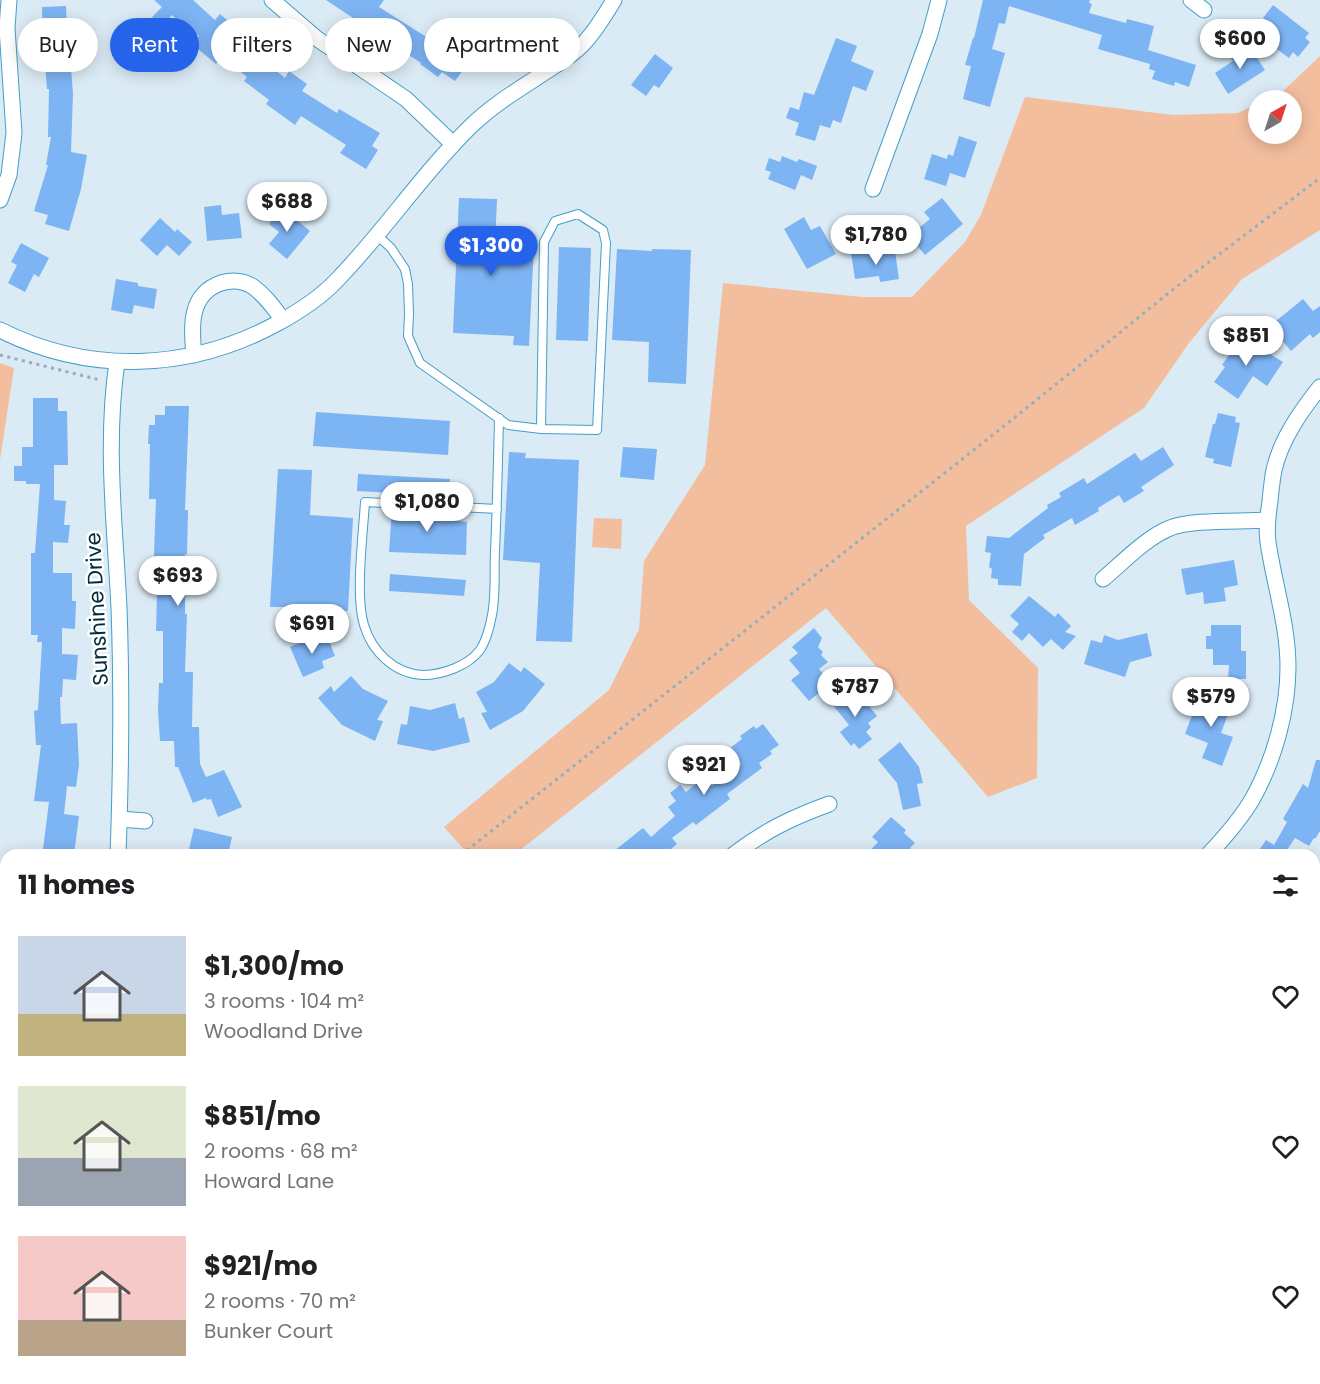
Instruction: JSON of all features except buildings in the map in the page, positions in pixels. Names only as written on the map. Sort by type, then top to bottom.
[{"type":"street","points":[[0,200],[9,175],[14,132],[7,27],[9,0]]},
{"type":"street","points":[[272,0],[316,38],[406,99],[453,144]]},
{"type":"street","points":[[0,330],[25,342],[71,355],[117,362],[165,361],[211,351],[256,335],[297,312],[335,282],[453,144],[480,117],[583,45],[614,0]]},
{"type":"street","points":[[873,189],[930,34],[939,0]]},
{"type":"street","points":[[194,355],[191,328],[197,303],[212,286],[230,280],[250,285],[267,299],[283,320]]},
{"type":"street","name":"Sunshine Drive","points":[[117,362],[111,449],[122,693],[118,849]]},
{"type":"street","points":[[1214,849],[1227,835],[1253,798],[1271,757],[1283,714],[1288,668],[1285,623],[1268,541],[1267,520],[1274,468],[1299,412],[1320,387]]},
{"type":"street","points":[[1103,579],[1169,528],[1194,524],[1267,520]]},
{"type":"street","points":[[741,849],[759,835],[792,817],[829,804]]},
{"type":"street","points":[[120,819],[145,821]]},
{"type":"lane","points":[[377,235],[392,248],[405,269],[410,314],[408,336],[420,363],[508,425],[541,429],[597,430],[606,243],[603,230],[578,214],[555,221],[544,242],[541,429]]},
{"type":"lane","points":[[497,509],[365,502],[361,600],[364,625],[372,644],[388,661],[404,672],[424,675],[447,672],[480,649],[493,614],[497,509],[500,418]]},
{"type":"path","points":[[469,849],[1018,415],[1176,287],[1320,178]]},
{"type":"path","points":[[0,355],[114,384]]},
{"type":"shaded area","points":[[1320,56],[1320,230],[1242,279],[1189,343],[1144,408],[966,526],[969,600],[1038,668],[1037,778],[988,797],[826,608],[522,849],[464,849],[444,827],[609,690],[639,629],[644,561],[705,465],[723,283],[863,297],[912,297],[965,242],[981,215],[1025,97],[1173,115],[1238,113],[1248,108],[1248,144],[1302,144],[1302,90],[1284,90]]},
{"type":"shaded area","points":[[0,363],[14,368],[0,460]]},
{"type":"shaded area","points":[[594,518],[622,519],[621,549],[592,547]]}]
